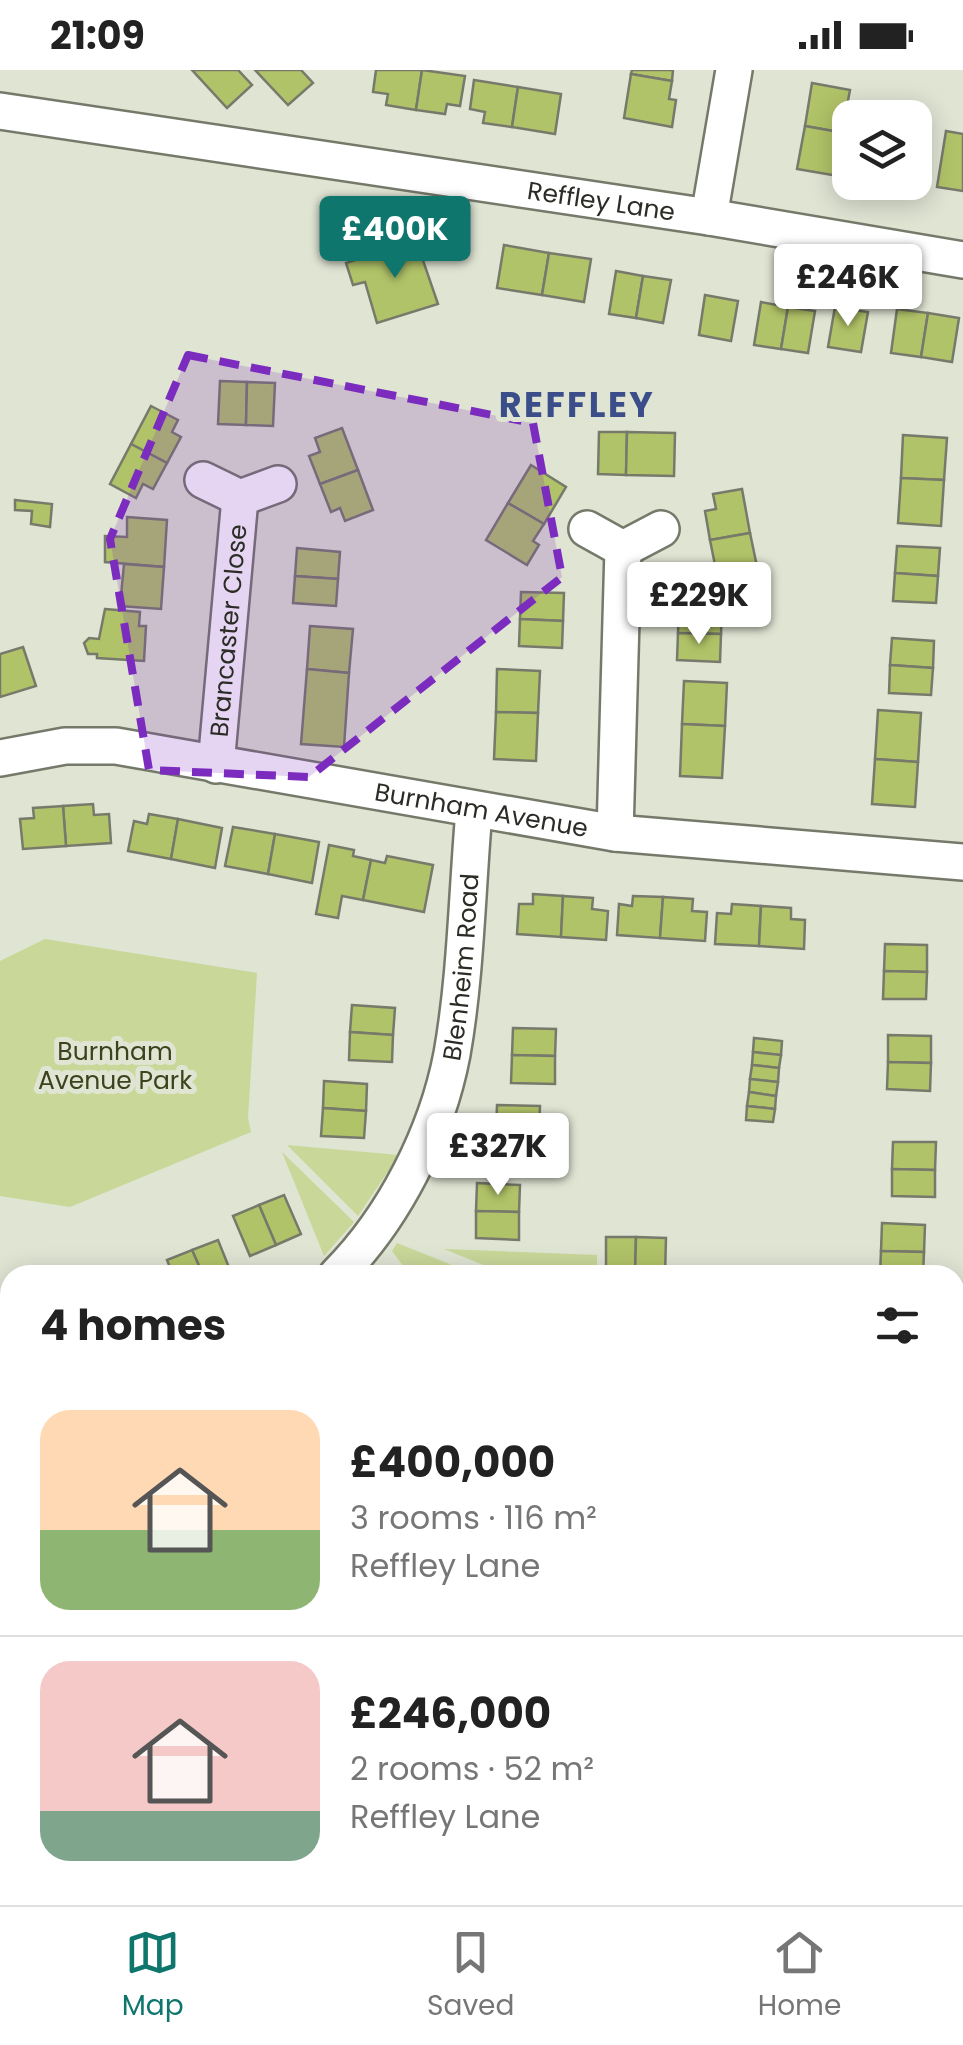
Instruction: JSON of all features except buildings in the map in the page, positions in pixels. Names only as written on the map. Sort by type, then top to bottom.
[{"type":"street","points":[[709,217],[734,70]]},
{"type":"street","name":"Reffley Lane","points":[[0,111],[709,217],[963,260]]},
{"type":"street","name":"Brancaster Close","points":[[203,480],[240,498],[278,484]]},
{"type":"street","name":"Brancaster Close","points":[[216,765],[240,498]]},
{"type":"street","points":[[587,530],[623,550]]},
{"type":"street","points":[[623,550],[661,530]]},
{"type":"street","points":[[615,833],[623,550]]},
{"type":"street","name":"Burnham Avenue","points":[[0,758],[65,746],[116,746],[615,833],[963,862]]},
{"type":"street","name":"Blenheim Road","points":[[347,1265],[376,1231],[414,1164],[452,1055],[474,810]]},
{"type":"highlighted area","points":[[188,355],[533,423],[562,577],[309,777],[149,770],[110,539]]},
{"type":"green space","name":"Burnham Avenue Park","points":[[45,939],[257,973],[248,1118],[251,1132],[70,1207],[0,1196],[0,961]]},
{"type":"green space","points":[[287,1145],[399,1155],[358,1216]]},
{"type":"green space","points":[[282,1152],[354,1222],[324,1256]]},
{"type":"green space","points":[[397,1243],[452,1265],[402,1265],[392,1251]]},
{"type":"green space","points":[[444,1249],[597,1255],[597,1265],[483,1265]]},
{"type":"district","name":"REFFLEY","points":[[577,405]]}]
